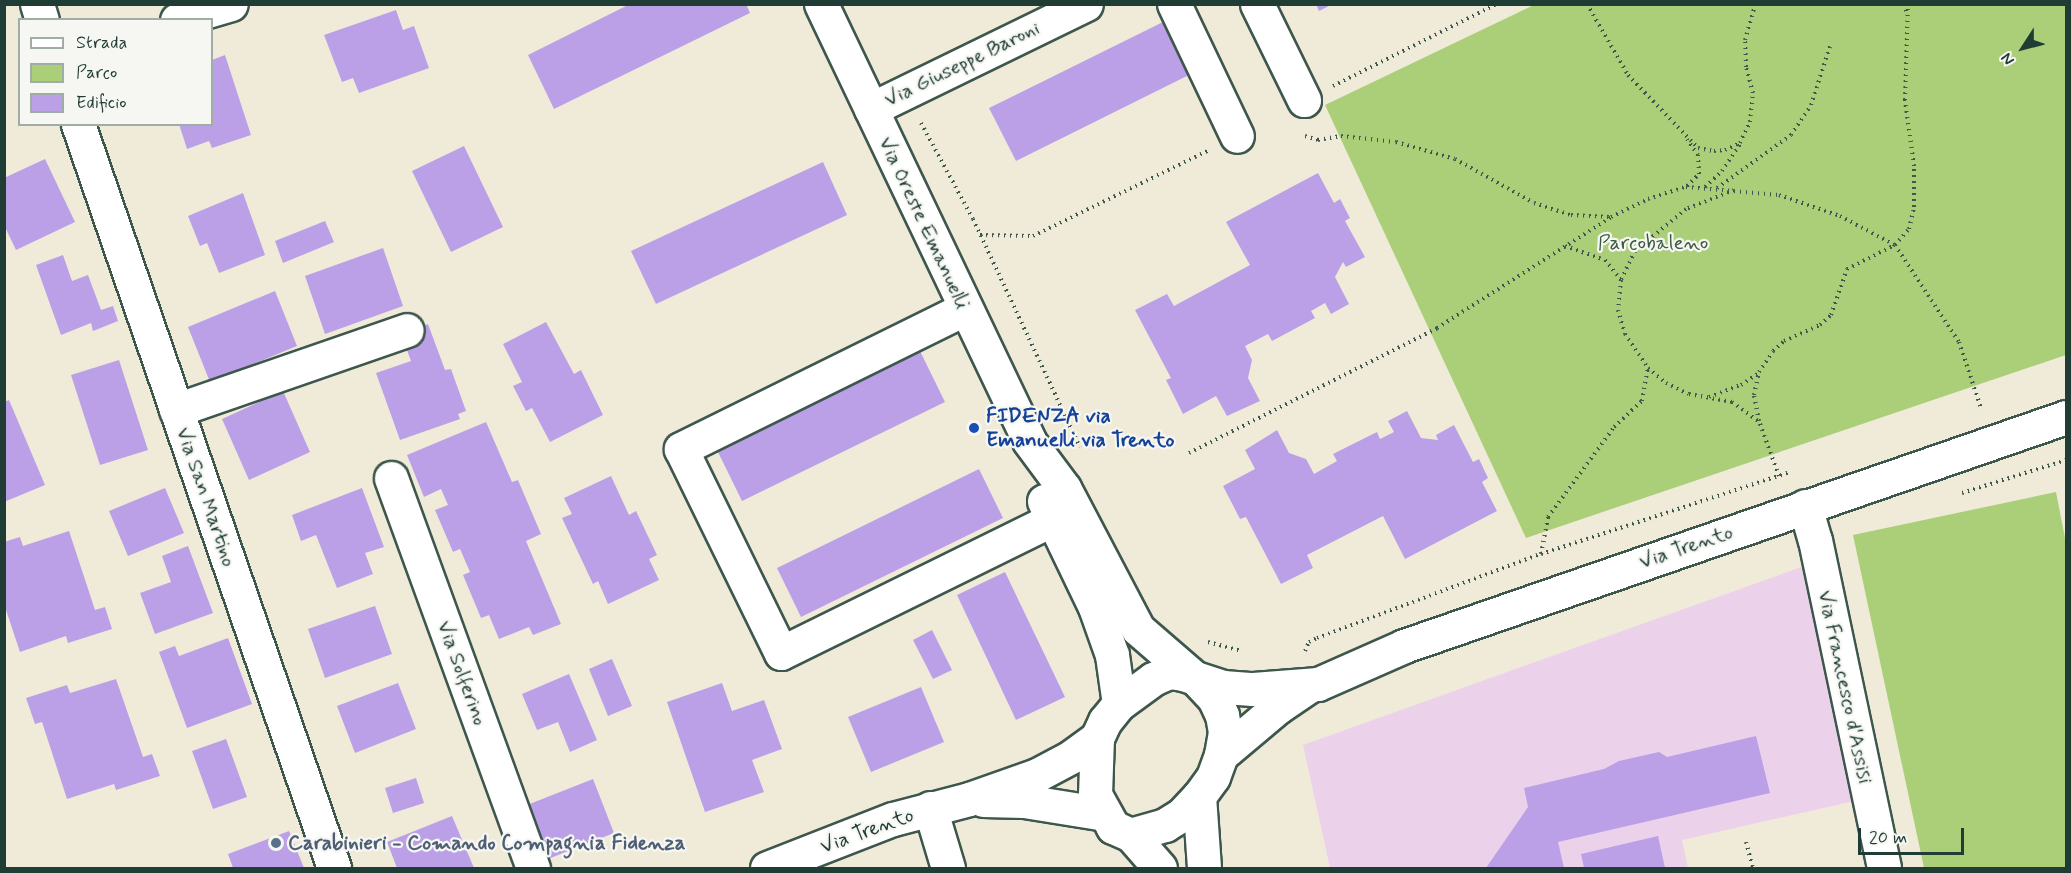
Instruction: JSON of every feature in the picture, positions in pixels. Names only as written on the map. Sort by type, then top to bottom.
[{"type":"street","points":[[184,18],[231,4]]},
{"type":"street","name":"Via Oreste Emanuelli","points":[[821,4],[1022,429],[1064,488],[1064,515],[1112,655],[1119,704]]},
{"type":"street","name":"Via Giuseppe Baroni","points":[[871,109],[1086,4]]},
{"type":"street","points":[[1174,4],[1237,136]]},
{"type":"street","points":[[1257,4],[1304,100]]},
{"type":"street","name":"Via San Martino","points":[[79,126],[334,868]]},
{"type":"street","points":[[964,309],[681,449],[781,652],[1064,515]]},
{"type":"street","points":[[176,410],[407,330]]},
{"type":"street","name":"Via Trento","points":[[1308,687],[1404,646],[2067,417]]},
{"type":"street","name":"Via Solferino","points":[[392,478],[533,868]]},
{"type":"street","name":"Via Francesco d'Assisi","points":[[1805,506],[1815,540],[1884,868]]},
{"type":"street","name":"Via Oreste Emanuelli","points":[[1064,515],[1138,629],[1197,680]]},
{"type":"street","points":[[1160,868],[1131,835],[1113,827],[1095,795],[1097,738],[1108,714],[1146,683],[1169,672],[1184,674],[1222,687],[1253,689],[1308,687]]},
{"type":"street","points":[[1131,835],[1165,825],[1180,815],[1214,777],[1225,732],[1222,715],[1214,698],[1197,680]]},
{"type":"street","points":[[1221,755],[1278,707],[1308,687]]},
{"type":"street","points":[[969,799],[1036,775],[1072,756],[1097,738]]},
{"type":"street","points":[[1199,796],[1204,868]]},
{"type":"street","points":[[969,799],[1024,801],[1105,814]]},
{"type":"street","name":"Via Trento","points":[[767,868],[893,819],[969,799]]},
{"type":"street","points":[[930,808],[948,868]]},
{"type":"path","points":[[1587,4],[1628,75],[1698,148],[1725,150],[1740,143]]},
{"type":"path","points":[[1705,187],[1722,171],[1750,122],[1753,93],[1746,67],[1745,40],[1755,4]]},
{"type":"path","points":[[1707,397],[1741,385],[1759,372],[1773,351],[1784,341],[1820,325],[1832,315],[1846,269],[1895,245],[1909,229],[1914,207],[1914,166],[1905,100],[1908,17],[1906,4]]},
{"type":"path","points":[[1716,188],[1791,135],[1811,105],[1831,43]]},
{"type":"path","points":[[904,92],[973,219],[1082,452]]},
{"type":"path","points":[[1678,126],[1698,155],[1699,174],[1686,187]]},
{"type":"path","points":[[1303,136],[1318,140],[1341,136],[1396,142],[1455,159],[1534,204],[1571,216],[1611,217]]},
{"type":"path","points":[[1189,453],[1437,328],[1611,217],[1648,199],[1686,187],[1735,189],[1779,195],[1840,216],[1895,245],[1959,342],[1981,408]]},
{"type":"path","points":[[1735,189],[1686,209],[1635,251],[1621,280],[1618,310],[1623,326],[1648,368],[1666,383],[1689,394],[1732,402],[1759,421]]},
{"type":"path","points":[[1565,246],[1605,260],[1621,280]]},
{"type":"path","points":[[1541,554],[1548,517],[1614,427],[1642,401],[1648,368]]},
{"type":"path","points":[[1759,372],[1754,395],[1759,421],[1779,476]]},
{"type":"path","points":[[1975,410],[1992,404]]},
{"type":"path","points":[[1958,494],[2067,460]]},
{"type":"path","points":[[1294,652],[1304,652],[1309,642],[1317,638],[1541,554],[1801,469]]},
{"type":"path","points":[[1202,640],[1244,652]]},
{"type":"path","points":[[1746,842],[1754,868]]},
{"type":"shaded area","points":[[1807,565],[1859,800],[1682,840],[1688,868],[1330,868],[1303,745]]},
{"type":"green space","name":"Parcobaleno","points":[[1536,4],[2066,5],[2066,355],[1526,538],[1325,105]]},
{"type":"green space","points":[[2056,492],[2066,543],[2066,868],[1924,868],[1853,535]]},
{"type":"building","points":[[630,4],[746,4],[750,13],[554,109],[528,55]]},
{"type":"building","points":[[1316,4],[1333,4],[1319,11]]},
{"type":"building","points":[[396,10],[403,30],[414,26],[429,68],[359,93],[353,78],[342,82],[324,35]]},
{"type":"building","points":[[1169,19],[1195,72],[1016,161],[989,108]]},
{"type":"building","points":[[225,55],[251,135],[212,148],[209,141],[187,149],[180,126],[213,126],[213,60]]},
{"type":"building","points":[[464,146],[503,227],[451,252],[412,171]]},
{"type":"building","points":[[45,159],[75,222],[16,250],[4,225],[4,178]]},
{"type":"building","points":[[823,162],[847,215],[656,304],[631,251]]},
{"type":"building","points":[[1318,173],[1334,203],[1340,199],[1350,218],[1345,221],[1365,257],[1346,267],[1343,262],[1335,277],[1349,304],[1331,314],[1325,303],[1311,311],[1315,318],[1272,341],[1268,334],[1245,346],[1252,360],[1248,378],[1260,401],[1227,416],[1216,396],[1183,414],[1166,380],[1171,378],[1135,310],[1167,294],[1174,306],[1250,265],[1226,222]]},
{"type":"building","points":[[243,193],[265,255],[219,273],[207,243],[200,246],[188,216]]},
{"type":"building","points":[[325,221],[334,242],[283,263],[275,241]]},
{"type":"building","points":[[383,248],[403,306],[325,334],[305,276]]},
{"type":"building","points":[[63,255],[72,281],[88,275],[101,310],[113,306],[118,321],[93,331],[91,323],[61,335],[36,265]]},
{"type":"building","points":[[275,291],[297,346],[210,382],[188,327]]},
{"type":"building","points":[[546,322],[574,374],[581,370],[603,415],[550,442],[532,408],[526,411],[513,386],[522,382],[503,344]]},
{"type":"building","points":[[428,324],[445,370],[451,369],[466,411],[458,414],[460,419],[400,440],[376,373],[411,361],[401,334]]},
{"type":"building","points":[[919,349],[945,402],[742,501],[716,448]]},
{"type":"building","points":[[119,360],[148,450],[100,465],[71,375]]},
{"type":"building","points":[[283,391],[310,452],[249,480],[222,419]]},
{"type":"building","points":[[9,400],[45,485],[4,502],[4,402]]},
{"type":"building","points":[[1407,411],[1421,438],[1438,440],[1436,435],[1454,425],[1473,462],[1479,459],[1488,478],[1482,482],[1497,511],[1405,559],[1383,516],[1307,555],[1313,568],[1281,584],[1246,517],[1240,519],[1223,486],[1255,469],[1245,450],[1277,430],[1289,453],[1306,459],[1314,474],[1337,461],[1333,454],[1377,432],[1380,439],[1394,432],[1388,421]]},
{"type":"building","points":[[486,422],[512,482],[518,480],[541,534],[526,541],[561,624],[533,635],[529,627],[499,639],[489,615],[481,618],[463,575],[470,572],[460,549],[453,552],[435,510],[448,505],[441,489],[424,497],[407,455]]},
{"type":"building","points":[[979,469],[1003,518],[801,617],[777,568]]},
{"type":"building","points":[[611,476],[629,515],[636,511],[657,555],[649,559],[659,580],[608,604],[598,581],[593,584],[562,518],[572,514],[564,498]]},
{"type":"building","points":[[165,488],[184,533],[128,556],[109,511]]},
{"type":"building","points":[[362,488],[384,547],[365,553],[373,574],[337,588],[316,535],[301,541],[292,515]]},
{"type":"building","points":[[69,531],[95,610],[105,607],[112,629],[68,643],[66,636],[20,652],[4,604],[4,542],[20,537],[23,546]]},
{"type":"building","points":[[188,546],[213,613],[155,634],[140,593],[171,582],[162,556]]},
{"type":"building","points":[[1005,572],[1065,697],[1016,720],[957,595]]},
{"type":"building","points":[[375,606],[392,654],[325,678],[308,629]]},
{"type":"building","points":[[932,630],[952,670],[933,679],[913,640]]},
{"type":"building","points":[[228,638],[252,704],[187,728],[159,652],[175,646],[179,656]]},
{"type":"building","points":[[612,659],[632,706],[608,716],[589,669]]},
{"type":"building","points":[[569,674],[597,740],[570,752],[558,722],[537,730],[522,694]]},
{"type":"building","points":[[116,679],[143,757],[152,754],[160,776],[116,790],[114,784],[67,799],[42,722],[35,724],[26,698],[67,685],[70,693]]},
{"type":"building","points":[[398,683],[416,729],[355,753],[337,706]]},
{"type":"building","points":[[722,683],[732,711],[764,700],[782,749],[752,760],[764,792],[705,812],[667,702]]},
{"type":"building","points":[[921,687],[944,742],[871,772],[848,717]]},
{"type":"building","points":[[1756,736],[1770,793],[1558,842],[1564,868],[1486,868],[1528,807],[1524,788],[1604,769],[1619,761],[1659,752],[1667,757]]},
{"type":"building","points":[[226,739],[247,797],[213,809],[192,751]]},
{"type":"building","points":[[416,778],[424,803],[393,813],[385,788]]},
{"type":"building","points":[[593,779],[614,833],[548,859],[527,805]]},
{"type":"building","points":[[452,816],[474,868],[397,868],[387,842]]},
{"type":"building","name":"Carabinieri - Comando Compagnia Fidenza","points":[[289,831],[304,868],[233,868],[228,854]]},
{"type":"building","points":[[1658,836],[1665,868],[1584,868],[1581,854]]},
{"type":"place","name":"FIDENZA via Emanuelli via Trento","points":[[974,428]]},
{"type":"place","name":"Carabinieri - Comando Compagnia Fidenza","points":[[276,843]]}]
